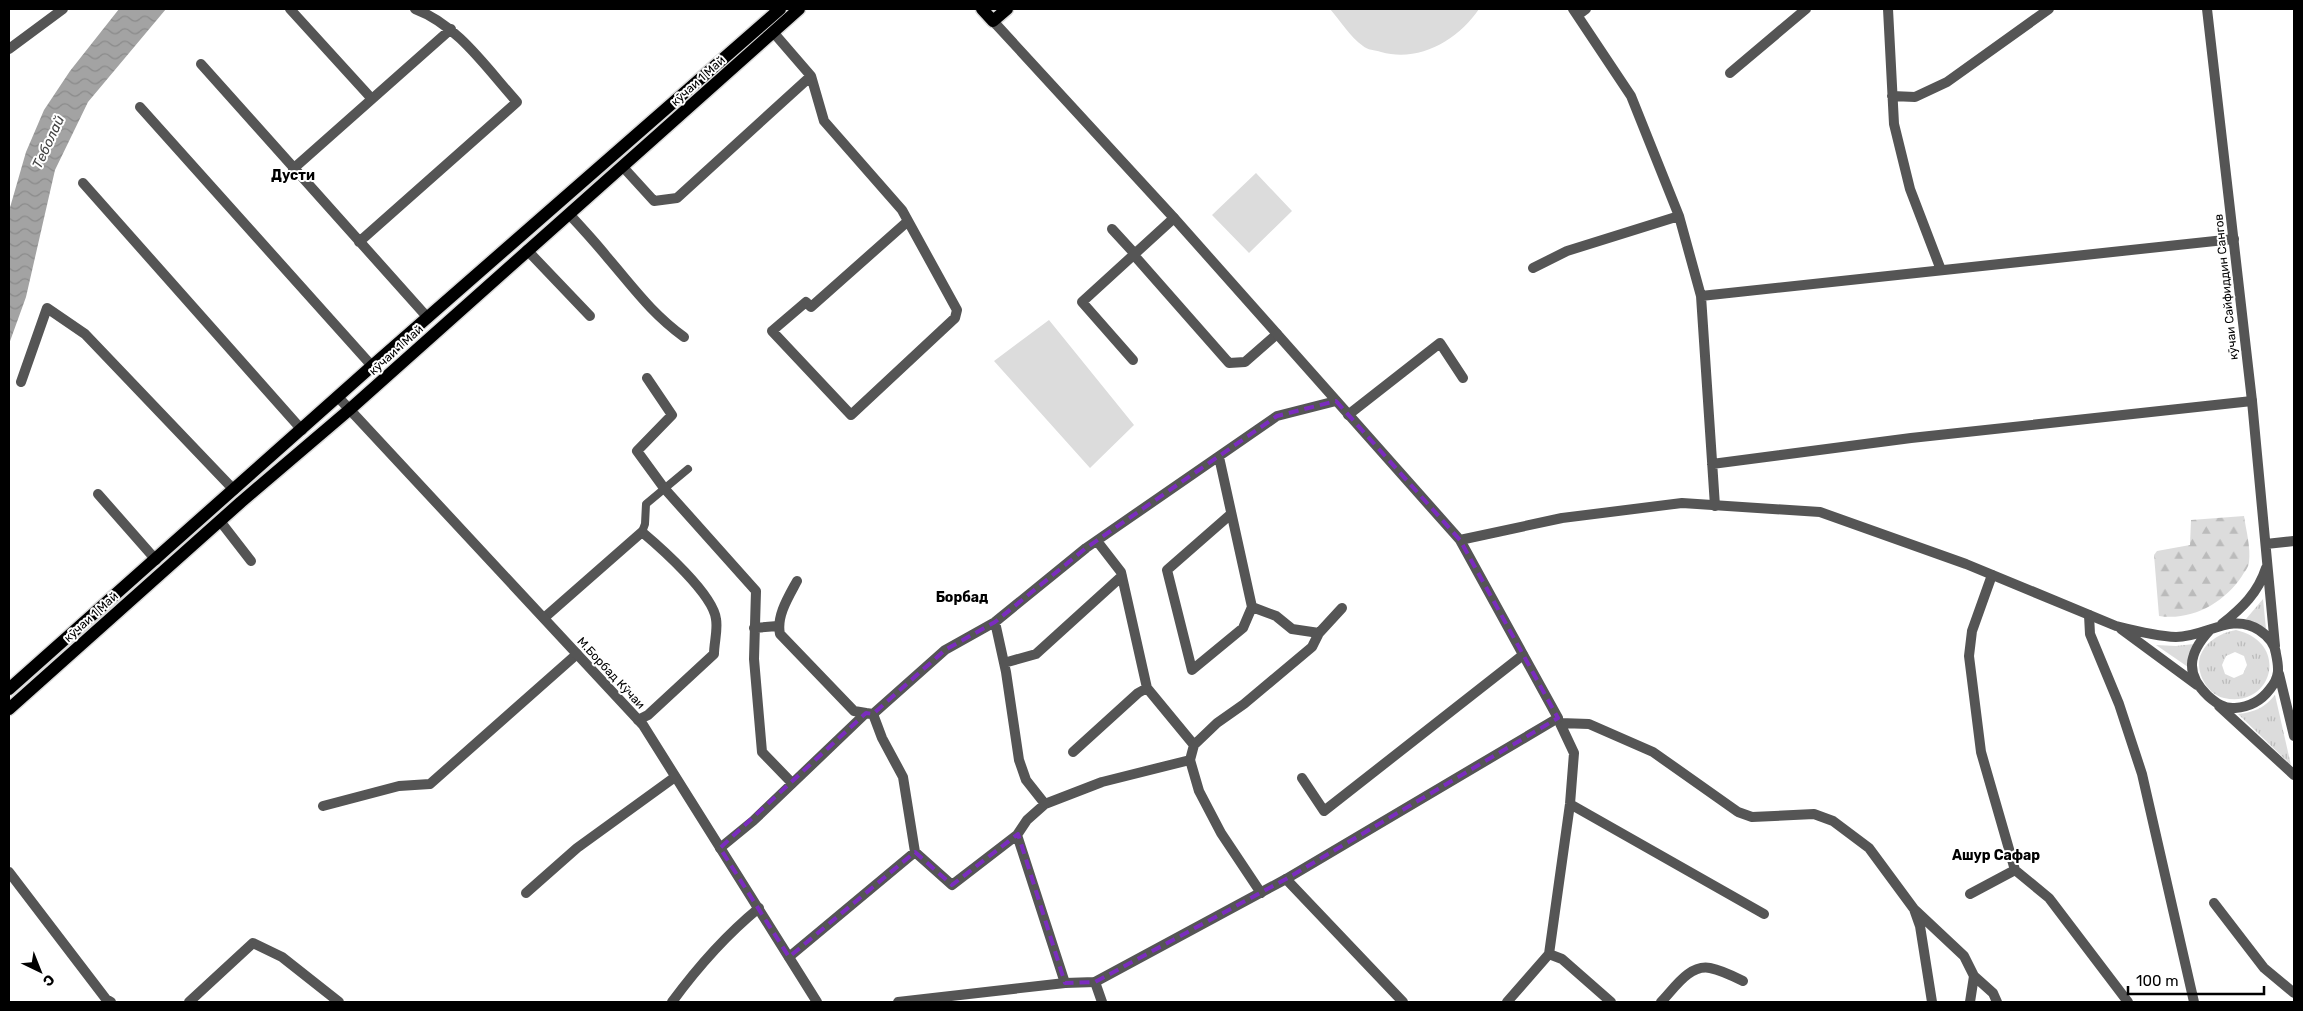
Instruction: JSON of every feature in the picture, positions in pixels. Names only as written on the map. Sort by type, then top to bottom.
[{"type":"main road","name":"кӯчаи 1 Май","points":[[9,689],[372,366],[780,9]]},
{"type":"main road","name":"кӯчаи 1 Май","points":[[9,709],[220,521],[349,410],[799,9]]},
{"type":"main road","points":[[982,9],[993,21],[1007,9]]},
{"type":"street","points":[[9,49],[64,9]]},
{"type":"street","points":[[290,9],[372,99]]},
{"type":"street","points":[[359,242],[517,102],[451,29],[432,12],[415,9]]},
{"type":"street","points":[[1730,73],[1806,9]]},
{"type":"street","points":[[1888,9],[1894,124],[1910,189],[1941,270]]},
{"type":"street","points":[[1892,96],[1916,97],[1947,82],[2049,9]]},
{"type":"street","name":"кӯчаи Сайфиддин Сангов","points":[[2207,9],[2252,401],[2275,646]]},
{"type":"street","points":[[1579,11],[1631,96],[1679,216],[1701,296],[1715,506]]},
{"type":"street","points":[[993,21],[1174,218],[1460,540],[1559,720],[1574,753],[1570,804],[1549,954],[1506,1002]]},
{"type":"street","points":[[293,169],[451,29]]},
{"type":"street","points":[[773,32],[811,76],[824,121],[902,210],[957,310],[955,318],[850,416],[772,331],[806,302],[811,307],[908,221]]},
{"type":"street","points":[[201,64],[428,318]]},
{"type":"street","points":[[623,167],[654,201],[677,198],[811,76]]},
{"type":"street","points":[[140,107],[372,366]]},
{"type":"street","points":[[83,184],[302,430]]},
{"type":"street","points":[[569,214],[607,257],[634,292],[670,327],[684,337]]},
{"type":"street","points":[[1533,268],[1567,251],[1679,216]]},
{"type":"street","points":[[1133,360],[1082,302],[1174,218]]},
{"type":"street","points":[[1112,229],[1229,364],[1246,362],[1277,334]]},
{"type":"street","points":[[1701,296],[2234,239]]},
{"type":"street","points":[[527,250],[590,316]]},
{"type":"street","points":[[21,382],[47,308],[85,334],[234,490]]},
{"type":"street","points":[[1348,415],[1440,343],[1463,378]]},
{"type":"street","points":[[647,378],[672,415],[637,451],[664,488],[756,591],[754,628],[762,752],[792,784]]},
{"type":"street","name":"М.Борбад Кӯчаи","points":[[338,397],[638,720],[817,1002]]},
{"type":"street","points":[[720,848],[753,821],[870,713],[945,650],[995,622],[1097,540],[1277,416],[1336,401]]},
{"type":"street","points":[[1712,464],[1911,438],[2252,401]]},
{"type":"street","points":[[1219,456],[1252,607],[1243,628],[1192,670],[1167,570],[1231,514]]},
{"type":"street","points":[[544,618],[642,532],[645,524],[646,504],[688,469]]},
{"type":"street","points":[[98,494],[156,560]]},
{"type":"street","points":[[1460,540],[1562,518],[1682,504],[1820,512],[1992,575],[2116,626],[2151,635],[2178,637],[2209,631],[2222,624],[2244,607],[2261,584],[2268,562]]},
{"type":"street","points":[[220,521],[251,561]]},
{"type":"street","points":[[638,720],[648,715],[714,654],[716,618],[705,596],[667,554],[642,532]]},
{"type":"street","points":[[1097,540],[1122,576],[1147,688],[1194,744]]},
{"type":"street","points":[[2266,544],[2294,541]]},
{"type":"street","points":[[1992,575],[1972,631],[1969,656],[1981,752],[2015,870],[2049,898],[2128,1002]]},
{"type":"street","points":[[1004,663],[1036,654],[1122,576]]},
{"type":"street","points":[[797,581],[787,598],[778,626],[780,634],[854,711],[870,713]]},
{"type":"street","points":[[1252,607],[1276,616],[1292,629],[1319,633]]},
{"type":"street","points":[[1261,893],[1216,824],[1199,791],[1190,760],[1194,744],[1217,723],[1244,704],[1312,647],[1319,633],[1342,608]]},
{"type":"street","points":[[2089,615],[2090,634],[2119,704],[2142,774],[2194,1002]]},
{"type":"street","points":[[995,622],[1004,663],[1019,760],[1026,780],[1045,804]]},
{"type":"street","points":[[2222,624],[2237,622],[2252,626],[2264,634],[2275,646],[2294,736]]},
{"type":"street","points":[[754,628],[778,626]]},
{"type":"street","points":[[2116,626],[2196,685],[2294,775]]},
{"type":"street","points":[[2196,685],[2192,671],[2193,656],[2199,642],[2209,631]]},
{"type":"street","points":[[323,806],[399,786],[430,784],[577,654]]},
{"type":"street","points":[[1302,778],[1324,811],[1523,655]]},
{"type":"street","points":[[2218,705],[2233,708],[2248,706],[2261,700],[2280,674]]},
{"type":"street","points":[[1074,752],[1138,693],[1147,688]]},
{"type":"street","points":[[870,713],[903,777],[915,852],[952,885],[1017,835],[1027,820],[1045,804],[1102,782],[1190,760]]},
{"type":"street","points":[[898,1002],[1065,983],[1094,982],[1286,879],[1559,720],[1589,724],[1653,752],[1738,812],[1752,817],[1814,814],[1833,820],[1869,848],[1914,909],[1964,956],[1974,976],[1993,993],[1997,1002]]},
{"type":"street","points":[[526,893],[577,848],[675,777]]},
{"type":"street","points":[[1570,804],[1764,914]]},
{"type":"street","points":[[1017,835],[1065,983]]},
{"type":"street","points":[[789,957],[915,852]]},
{"type":"street","points":[[1970,894],[2015,870]]},
{"type":"street","points":[[9,872],[107,1001]]},
{"type":"street","points":[[1286,879],[1403,1002]]},
{"type":"street","points":[[2214,902],[2264,968],[2294,993]]},
{"type":"street","points":[[672,1002],[691,976],[742,922],[759,908]]},
{"type":"street","points":[[1914,909],[1920,926],[1932,1002]]},
{"type":"street","points":[[189,1002],[253,943],[282,957],[339,1002]]},
{"type":"street","points":[[1549,954],[1562,959],[1611,1002]]},
{"type":"street","points":[[1661,1002],[1680,980],[1694,970],[1709,967],[1743,980]]},
{"type":"street","points":[[1970,1002],[1974,976]]},
{"type":"street","points":[[1094,982],[1102,1002]]},
{"type":"highlighted area","points":[[1336,401],[1460,540],[1558,718],[1286,879],[1095,982],[1065,983],[1018,834],[952,885],[915,852],[789,957],[720,848],[866,713],[873,714],[945,650],[995,622],[1086,548],[1277,416]]},
{"type":"green space","points":[[1330,9],[1479,9],[1449,39],[1423,51],[1395,55],[1365,47],[1349,33]]},
{"type":"green space","points":[[1256,173],[1292,211],[1249,253],[1212,215]]},
{"type":"green space","points":[[1049,320],[1134,425],[1090,468],[994,361]]},
{"type":"green space","points":[[2244,516],[2249,545],[2249,564],[2235,586],[2217,602],[2195,613],[2171,617],[2159,616],[2154,555],[2157,551],[2190,545],[2191,520]]},
{"type":"green space","points":[[2263,599],[2266,629],[2246,619]]},
{"type":"green space","points":[[2236,630],[2253,637],[2264,648],[2269,660],[2269,673],[2263,685],[2254,694],[2241,699],[2224,698],[2214,693],[2208,688],[2199,669],[2199,660],[2206,646],[2212,640],[2227,632]],"holes":[[[2235,652],[2244,656],[2247,665],[2243,674],[2234,678],[2225,674],[2222,665],[2226,656]]]},
{"type":"green space","points":[[2194,644],[2188,655],[2188,667],[2156,645],[2176,646]]},
{"type":"green space","points":[[2275,695],[2291,765],[2238,714],[2259,709]]},
{"type":"water","name":"Теболай","points":[[119,9],[166,9],[88,102],[55,170],[26,297],[9,344],[9,211],[26,152],[44,110],[70,71]]},
{"type":"district","name":"Дусти","points":[[293,175]]},
{"type":"district","name":"Борбад","points":[[962,597]]},
{"type":"district","name":"Ашур Сафар","points":[[1996,855]]}]
